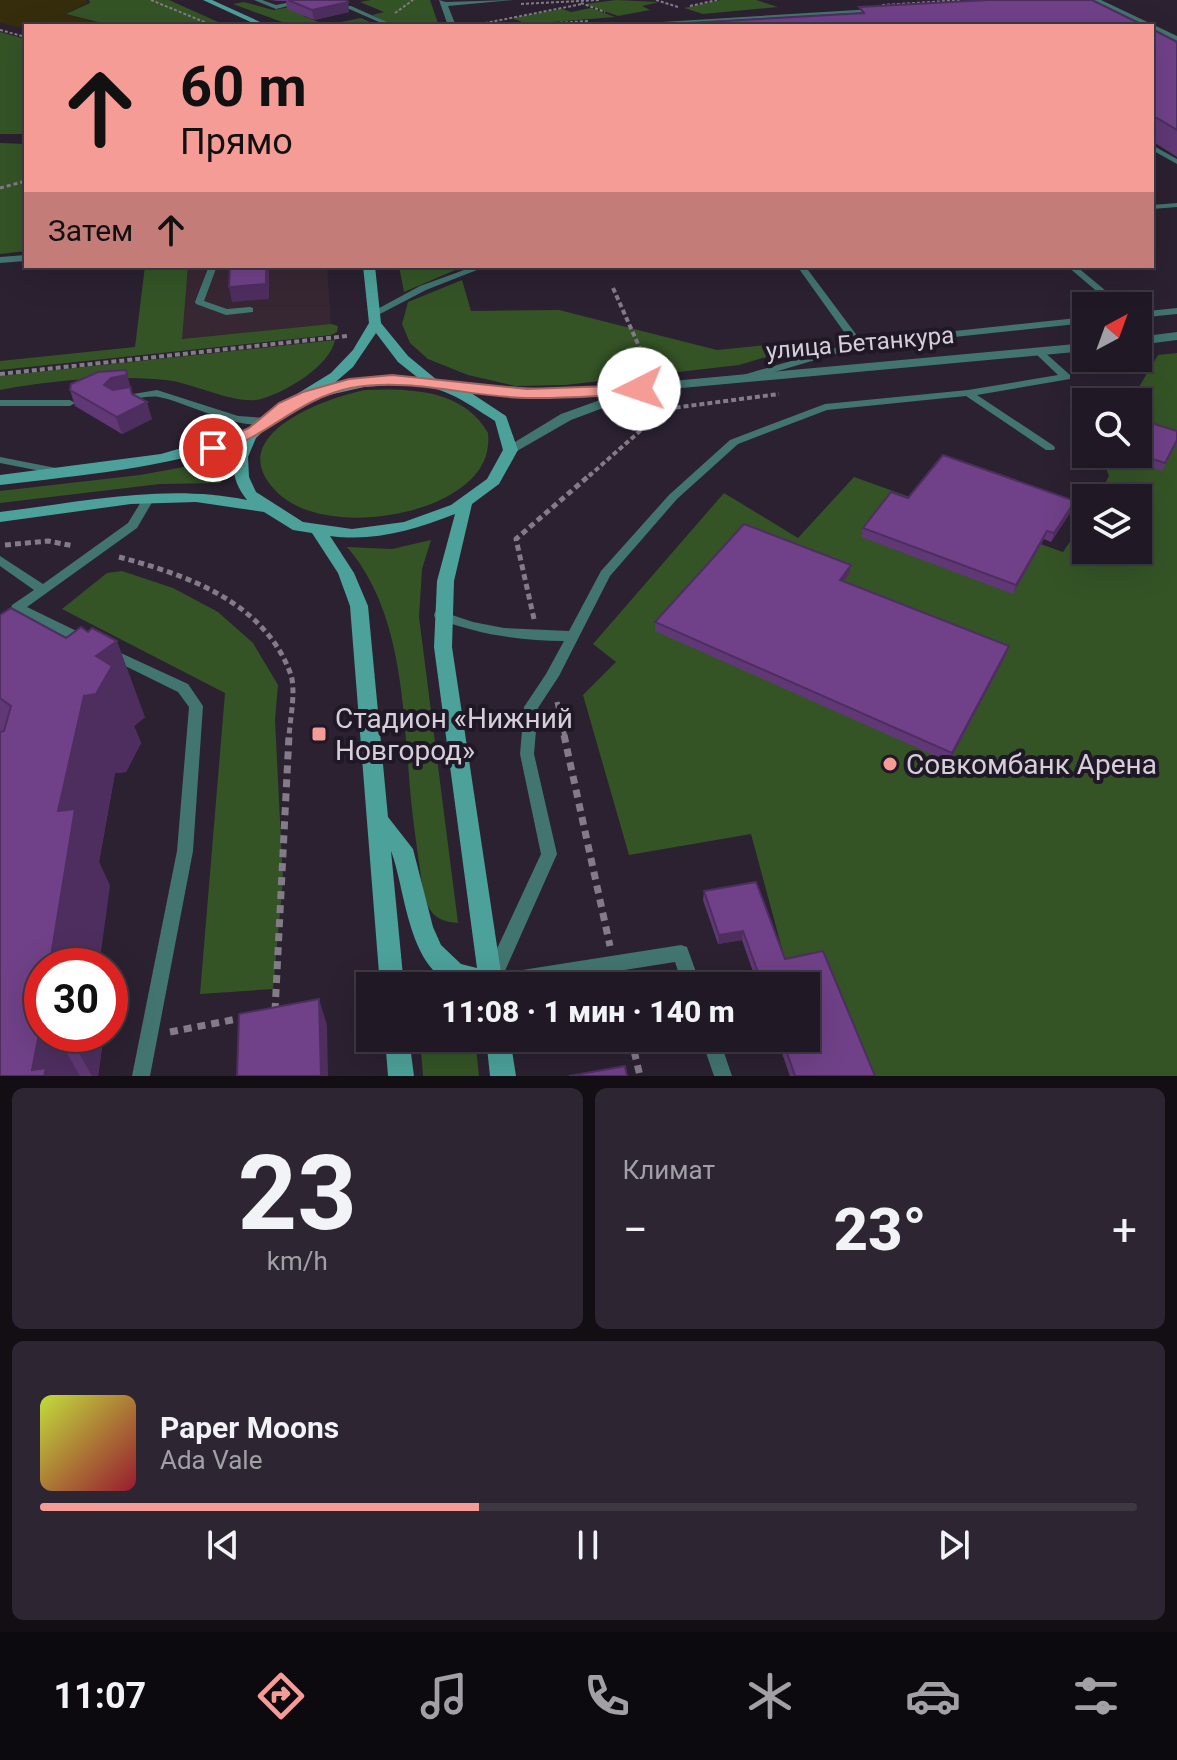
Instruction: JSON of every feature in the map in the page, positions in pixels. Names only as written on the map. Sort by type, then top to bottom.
[{"type":"main road","points":[[206,0],[260,24]]},
{"type":"main road","points":[[369,268],[375,318],[403,359],[434,383]]},
{"type":"main road","points":[[0,480],[165,460],[213,448],[260,426],[308,396],[352,360],[375,318]]},
{"type":"main road","points":[[260,426],[242,451],[239,471],[246,492],[264,509],[288,522],[318,530],[355,533],[395,530],[432,521],[465,506],[488,489],[503,471],[510,451],[508,431],[496,413],[476,398],[449,387],[392,380],[349,384],[308,396]]},
{"type":"main road","points":[[0,517],[148,499],[209,497],[264,509]]},
{"type":"main road","points":[[465,506],[451,544],[440,615],[444,686],[463,785],[488,972]]},
{"type":"main road","points":[[318,530],[346,573],[359,606],[391,972]]},
{"type":"main road","points":[[379,821],[402,849],[422,927],[433,952],[453,972]]},
{"type":"main road","points":[[398,1052],[401,1076]]},
{"type":"main road","points":[[500,1052],[503,1076]]},
{"type":"street","points":[[1096,0],[1147,24]]},
{"type":"street","points":[[451,24],[442,2],[511,2]]},
{"type":"street","points":[[1154,28],[1177,39]]},
{"type":"street","points":[[1152,339],[1177,336]]},
{"type":"street","name":"улица Бетанкура","points":[[449,387],[539,394],[639,389],[1072,348]]},
{"type":"street","name":"улица Бетанкура","points":[[510,451],[566,417],[639,389]]},
{"type":"lane","points":[[257,0],[276,7],[304,1]]},
{"type":"lane","points":[[349,7],[388,24]]},
{"type":"lane","points":[[634,24],[896,8]]},
{"type":"lane","points":[[845,18],[858,17],[850,11]]},
{"type":"lane","points":[[1154,148],[1177,162]]},
{"type":"lane","points":[[1154,207],[1177,205]]},
{"type":"lane","points":[[0,260],[24,258]]},
{"type":"lane","points":[[212,268],[199,302],[226,312],[250,310]]},
{"type":"lane","points":[[375,318],[471,268]]},
{"type":"lane","points":[[802,268],[858,344]]},
{"type":"lane","points":[[1073,268],[1102,292]]},
{"type":"lane","points":[[1152,314],[1177,311]]},
{"type":"lane","points":[[745,377],[858,344],[1072,321]]},
{"type":"lane","points":[[496,972],[549,854],[527,754],[531,707],[552,676],[570,636],[605,574],[673,497],[734,442],[825,407],[968,393],[1066,377],[1039,352]]},
{"type":"lane","points":[[117,400],[157,393],[260,426]]},
{"type":"lane","points":[[968,393],[1050,448]]},
{"type":"lane","points":[[0,403],[70,403]]},
{"type":"lane","points":[[0,460],[64,473]]},
{"type":"lane","points":[[141,1076],[185,851],[196,706],[183,688],[17,608],[133,525],[148,499]]},
{"type":"lane","points":[[0,560],[43,590]]},
{"type":"lane","points":[[440,615],[474,630],[538,637],[570,636]]},
{"type":"lane","points":[[563,972],[681,953],[687,972]]},
{"type":"lane","points":[[715,1052],[723,1076]]},
{"type":"path","points":[[151,0],[209,24]]},
{"type":"path","points":[[511,2],[601,0]]},
{"type":"path","points":[[480,24],[601,0]]},
{"type":"path","points":[[680,8],[717,0]]},
{"type":"path","points":[[896,8],[929,0]]},
{"type":"path","points":[[945,0],[960,4]]},
{"type":"path","points":[[0,29],[24,35]]},
{"type":"path","points":[[0,188],[24,182]]},
{"type":"path","points":[[613,288],[665,409]]},
{"type":"path","points":[[0,374],[352,335]]},
{"type":"path","points":[[1054,366],[1072,364]]},
{"type":"path","points":[[538,637],[516,539],[665,409],[786,393]]},
{"type":"path","points":[[0,545],[48,541],[165,569],[217,593],[266,630],[292,678],[275,1022]]},
{"type":"path","points":[[552,676],[614,963]]},
{"type":"path","points":[[261,1014],[275,1011]]},
{"type":"path","points":[[149,1037],[247,1017]]},
{"type":"path","points":[[634,1052],[640,1076]]},
{"type":"shaded area","points":[[188,268],[327,268],[331,324],[181,339]]},
{"type":"green space","points":[[89,0],[169,0],[223,24],[106,24],[66,14],[90,3]]},
{"type":"green space","points":[[430,0],[438,24],[390,24],[372,15],[384,12],[360,2]]},
{"type":"green space","points":[[616,0],[659,2],[642,6],[650,10],[618,16],[585,4]]},
{"type":"green space","points":[[721,0],[756,0],[778,7],[703,14],[684,8]]},
{"type":"green space","points":[[244,2],[273,10],[314,3],[303,16],[323,24],[288,24],[233,4]]},
{"type":"green space","points":[[591,8],[615,17],[527,24],[512,18],[562,9],[571,12]]},
{"type":"green space","points":[[361,18],[374,24],[331,24]]},
{"type":"green space","points":[[0,32],[24,38],[24,134],[0,134]]},
{"type":"green space","points":[[0,143],[24,144],[24,251],[0,254]]},
{"type":"green space","points":[[145,268],[188,268],[182,339],[331,324],[338,326],[337,332],[331,335],[0,370],[0,361],[135,347]]},
{"type":"green space","points":[[399,268],[460,268],[404,292]]},
{"type":"green space","points":[[462,280],[471,311],[559,310],[717,350],[827,339],[739,365],[565,385],[516,386],[468,375],[428,359],[410,343],[402,324],[408,302]]},
{"type":"green space","points":[[335,340],[325,359],[306,377],[261,399],[227,397],[176,382],[124,378],[82,379],[0,390],[0,376]]},
{"type":"green space","name":"Совкомбанк Арена","points":[[1177,353],[1177,1076],[790,1076],[782,1052],[820,1052],[820,972],[763,972],[787,967],[751,834],[629,855],[583,695],[616,662],[593,644],[724,493],[798,538],[854,477],[1063,552],[1072,539],[1072,564],[1152,564],[1152,484],[1105,484],[1109,476],[1106,468],[1152,468],[1152,388],[1138,388],[1148,372],[1152,372],[1158,355]]},
{"type":"green space","points":[[366,390],[418,391],[451,400],[465,408],[488,433],[487,454],[472,478],[448,496],[429,505],[383,516],[358,518],[311,511],[290,502],[274,489],[262,469],[262,451],[271,435],[307,410]]},
{"type":"green space","points":[[222,460],[221,483],[160,484],[0,503],[0,491],[140,475]]},
{"type":"green space","points":[[431,540],[422,569],[419,617],[458,923],[434,915],[423,892],[403,701],[391,634],[366,574],[347,547],[392,549]]},
{"type":"green space","points":[[122,571],[173,588],[218,612],[253,643],[278,685],[275,720],[283,880],[273,989],[200,994],[225,693],[62,609],[107,573]]},
{"type":"green space","points":[[421,1052],[476,1052],[479,1076],[423,1076]]},
{"type":"sand","points":[[0,0],[86,0],[88,3],[65,14],[102,24],[24,24],[24,29],[0,23]]},
{"type":"building","points":[[288,0],[346,0],[348,2],[312,10]]},
{"type":"building","points":[[988,0],[1092,0],[1141,24],[669,24],[864,13],[859,7]]},
{"type":"building","points":[[1154,30],[1177,42],[1177,130],[1154,116]]},
{"type":"building","points":[[230,268],[266,268],[266,284],[229,287]]},
{"type":"building","points":[[126,370],[127,375],[111,378],[104,385],[113,390],[130,387],[132,394],[147,402],[117,417],[70,390],[71,384],[98,372]]},
{"type":"building","points":[[1152,423],[1177,431],[1177,440],[1165,463],[1152,459]]},
{"type":"building","points":[[943,455],[1072,500],[1072,506],[1054,533],[1047,531],[1016,585],[863,528],[891,492],[908,498]]},
{"type":"building","points":[[744,524],[851,565],[840,580],[1009,646],[952,753],[655,622]]},
{"type":"building","points":[[11,608],[66,638],[81,627],[88,632],[92,628],[117,641],[96,656],[112,666],[96,694],[84,696],[58,811],[75,809],[52,948],[24,948],[24,1052],[35,1052],[32,1070],[46,1068],[44,1076],[0,1076],[0,732],[4,731],[11,706],[0,698],[0,615]]},
{"type":"building","points":[[756,882],[785,959],[823,951],[875,1076],[795,1076],[787,1052],[820,1052],[820,972],[758,972],[743,931],[719,935],[704,891]]},
{"type":"building","points":[[319,999],[321,1076],[237,1076],[239,1014]]},
{"type":"building","points":[[625,1066],[627,1076],[569,1076]]},
{"type":"place","name":"Стадион «Нижний Новгород»","points":[[319,734]]},
{"type":"place","name":"Совкомбанк Арена","points":[[890,764]]},
{"type":"route","points":[[213,448],[254,431],[285,407],[308,396],[349,384],[392,380],[527,394],[639,389]]}]
